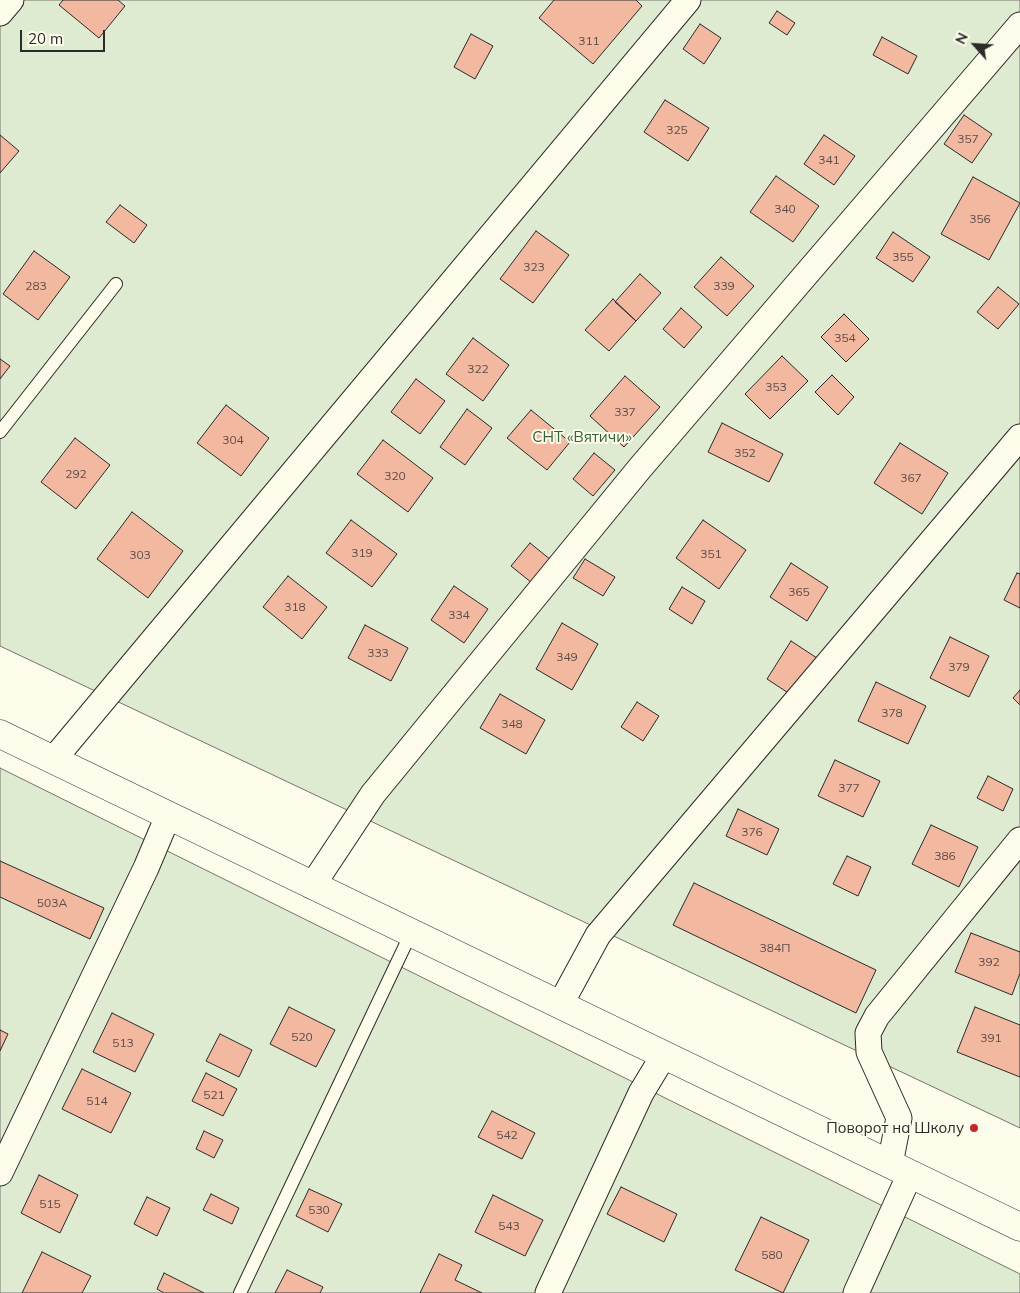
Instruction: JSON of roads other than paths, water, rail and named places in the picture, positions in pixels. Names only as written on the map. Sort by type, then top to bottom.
[{"type":"main road","points":[[0,734],[1020,1227]]},
{"type":"street","points":[[0,13],[11,0]]},
{"type":"street","points":[[53,760],[688,0]]},
{"type":"street","points":[[312,886],[373,794],[640,468],[1020,25]]},
{"type":"street","points":[[560,1005],[598,936],[1020,437]]},
{"type":"street","points":[[0,1173],[146,868],[168,816]]},
{"type":"street","points":[[856,1293],[900,1169],[899,1118],[869,1052],[868,1032],[877,1016],[1020,840]]},
{"type":"street","points":[[548,1293],[641,1093],[664,1055]]},
{"type":"lane","points":[[0,432],[116,284]]},
{"type":"lane","points":[[240,1293],[411,933]]},
{"type":"place","name":"Поворот на Школу","points":[[974,1128]]},
{"type":"park label","name":"СНТ «Вятичи»","points":[[582,437]]}]
